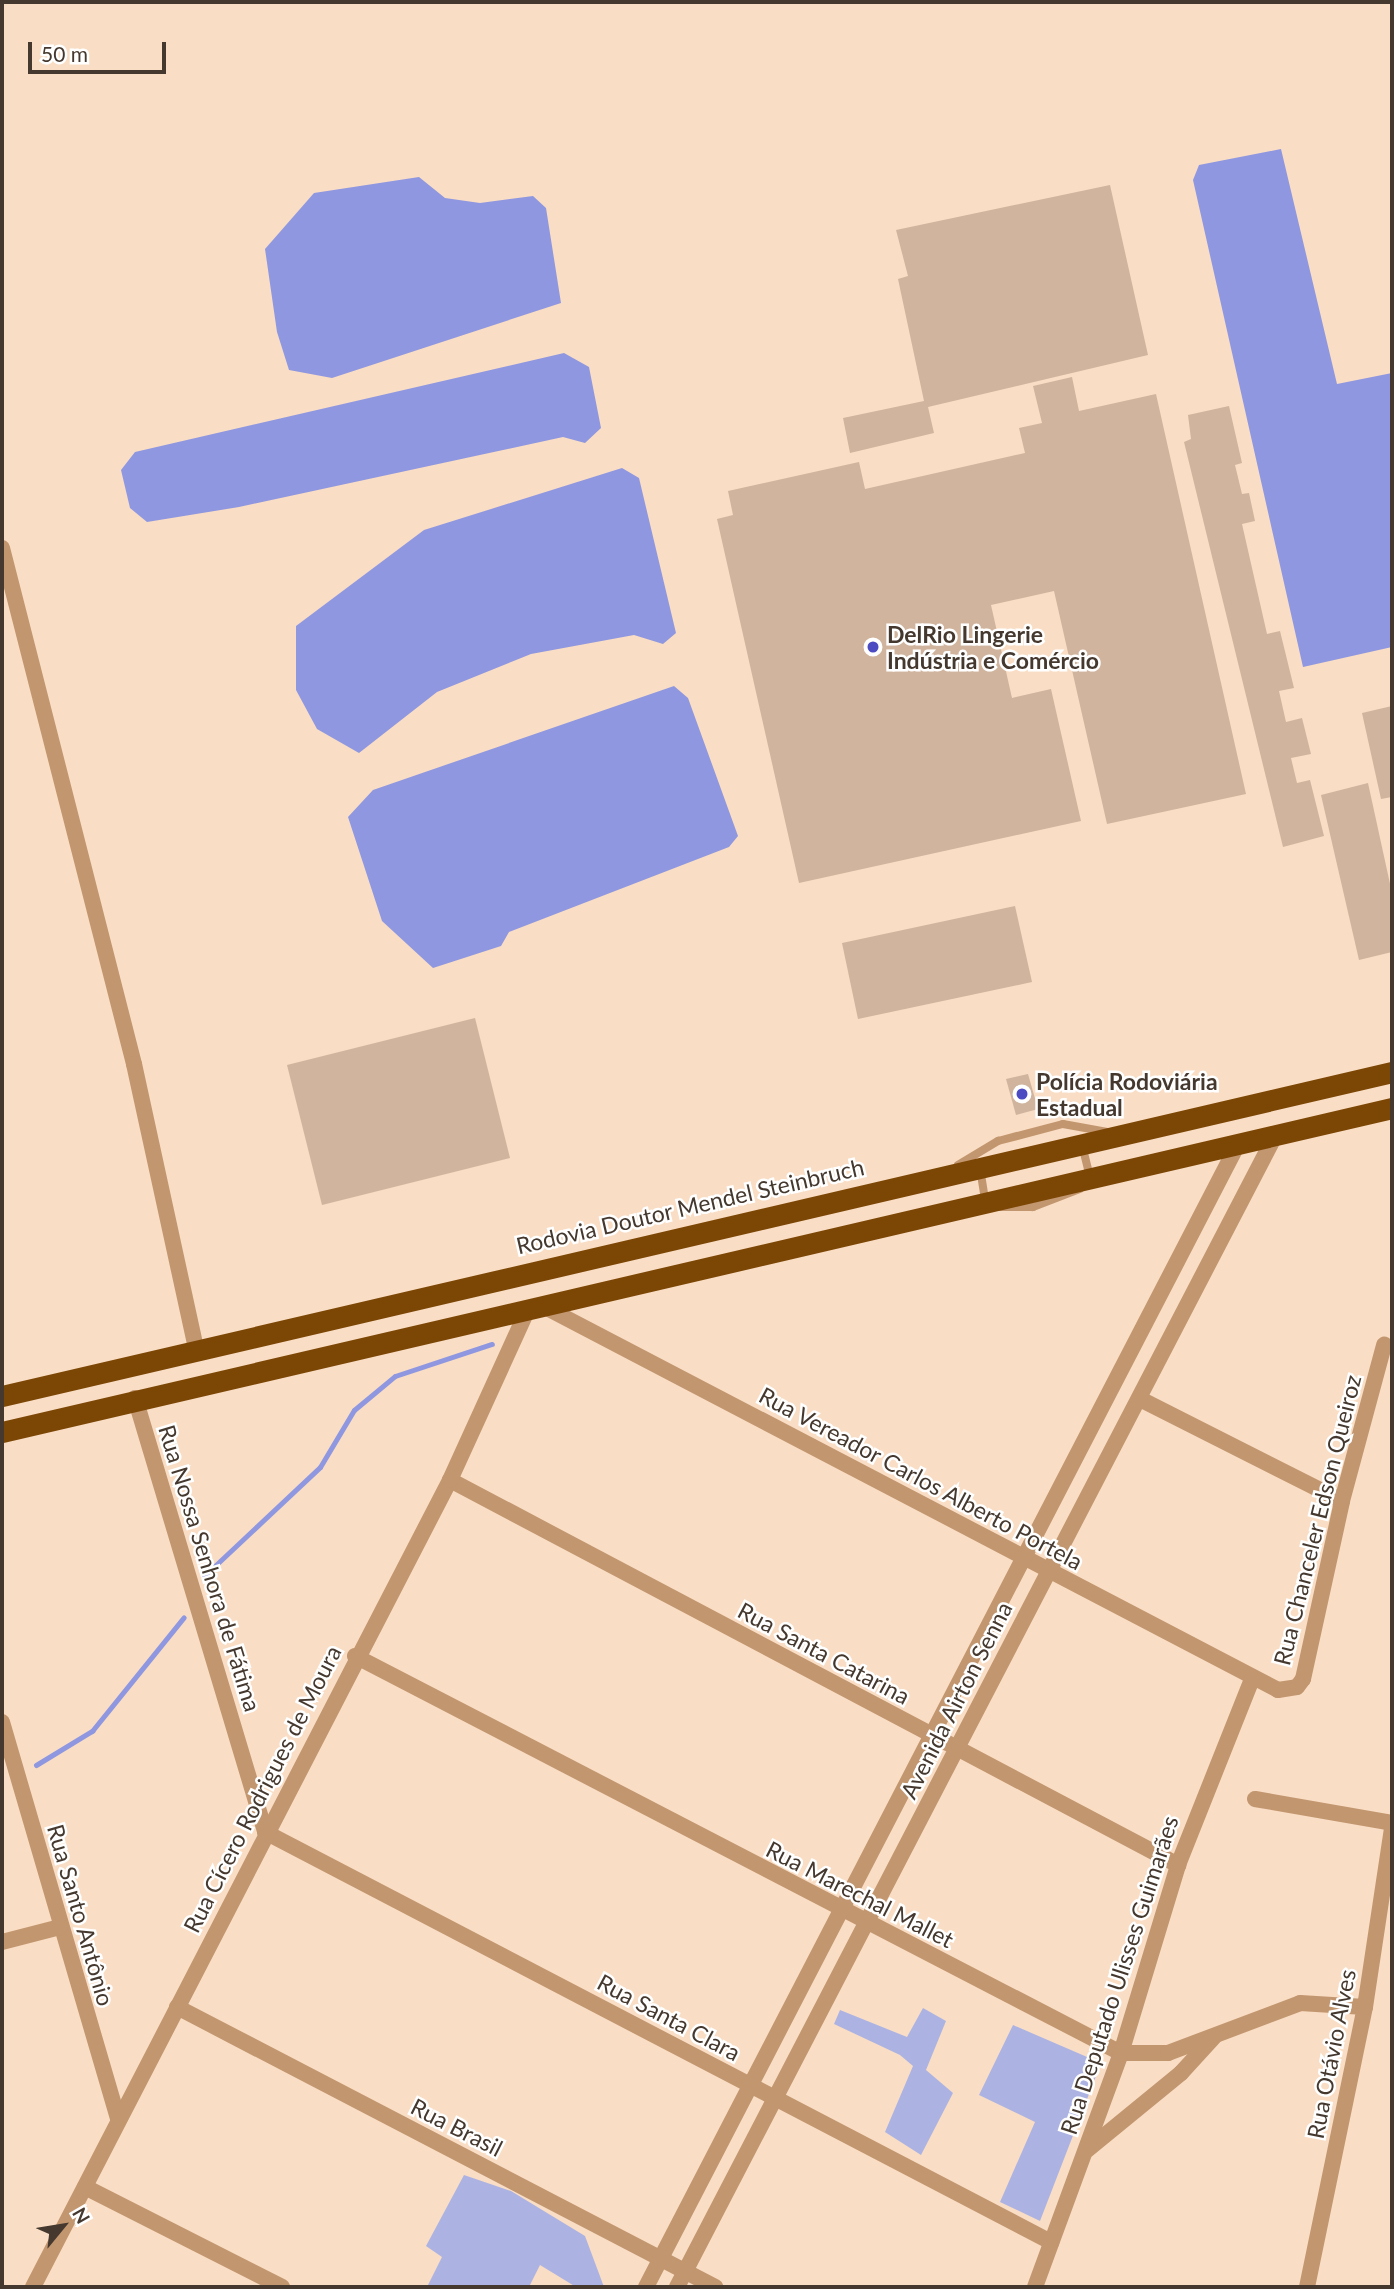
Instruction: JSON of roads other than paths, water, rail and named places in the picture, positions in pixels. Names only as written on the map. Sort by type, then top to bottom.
[{"type":"highway","name":"Rodovia Doutor Mendel Steinbruch","points":[[2,1396],[979,1165],[1392,1072]]},
{"type":"highway","points":[[2,1432],[135,1398],[535,1308],[1392,1108]]},
{"type":"street","points":[[2,548],[134,1064],[196,1349]]},
{"type":"street","name":"Avenida Airton Senna","points":[[677,2287],[868,1925],[955,1749],[1276,1135]]},
{"type":"street","name":"Avenida Airton Senna","points":[[646,2287],[1238,1144]]},
{"type":"street","name":"Rua Cícero Rodrigues de Moura","points":[[33,2287],[355,1656],[450,1480],[535,1308]]},
{"type":"street","name":"Rua Vereador Carlos Alberto Portela","points":[[535,1308],[1049,1570],[1252,1679],[1278,1690]]},
{"type":"street","name":"Rua Chanceler Edson Queiroz","points":[[1278,1690],[1297,1687],[1303,1679],[1342,1501],[1384,1345]]},
{"type":"street","name":"Rua Nossa Senhora de Fátima","points":[[135,1398],[265,1832]]},
{"type":"street","points":[[1140,1399],[1342,1501]]},
{"type":"street","points":[[1096,1420],[1122,1433]]},
{"type":"street","name":"Rua Santa Catarina","points":[[450,1480],[1178,1865]]},
{"type":"street","name":"Rua Marechal Mallet","points":[[355,1656],[868,1925],[1122,2053],[1168,2053],[1300,2003],[1365,2007]]},
{"type":"street","name":"Rua Deputado Ulisses Guimarães","points":[[1035,2287],[1122,2053],[1178,1865],[1252,1679]]},
{"type":"street","name":"Rua Santo Antônio","points":[[2,1722],[118,2119]]},
{"type":"street","points":[[1255,1799],[1392,1822]]},
{"type":"street","name":"Rua Otávio Alves","points":[[1307,2287],[1387,1903],[1392,1828]]},
{"type":"street","name":"Rua Santa Clara","points":[[265,1832],[1051,2242]]},
{"type":"street","points":[[2,1942],[61,1927]]},
{"type":"street","name":"Rua Brasil","points":[[177,2007],[715,2287]]},
{"type":"street","points":[[1085,2151],[1181,2073],[1214,2036]]},
{"type":"street","points":[[85,2187],[282,2287]]},
{"type":"lane","points":[[943,1174],[998,1141],[1063,1124],[1120,1134]]},
{"type":"lane","points":[[1082,1143],[1090,1178]]},
{"type":"lane","points":[[979,1165],[986,1203]]},
{"type":"waterway","points":[[204,1576],[320,1467],[354,1410],[395,1376],[492,1344]]},
{"type":"waterway","points":[[36,1765],[92,1731],[184,1617]]},
{"type":"place","name":"DelRio Lingerie Indústria e Comércio","points":[[873,647]]},
{"type":"place","name":"Polícia Rodoviária Estadual","points":[[1022,1094]]}]
